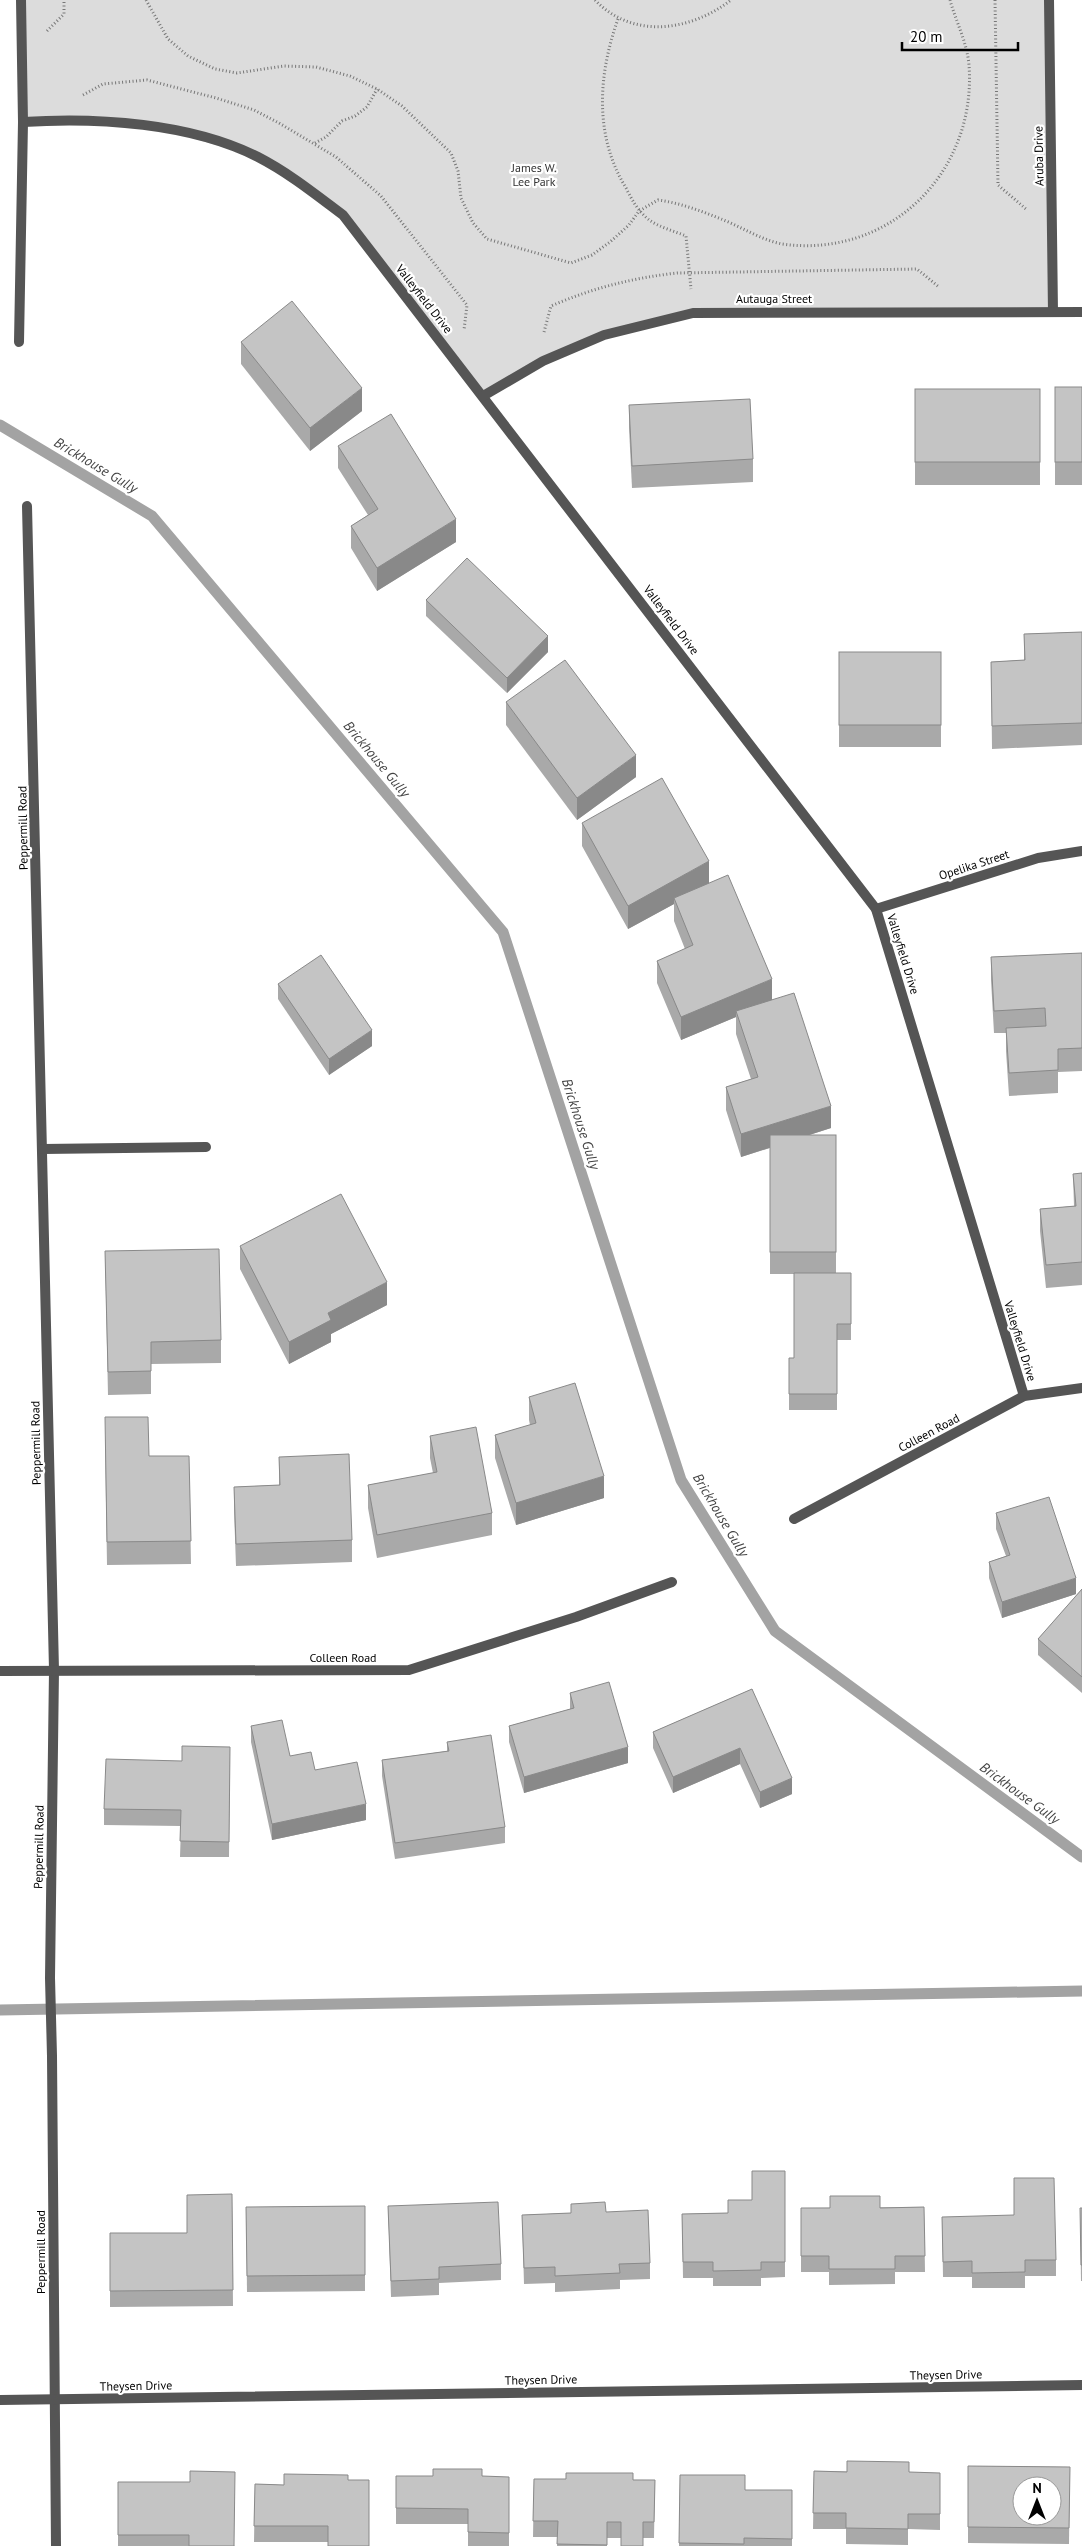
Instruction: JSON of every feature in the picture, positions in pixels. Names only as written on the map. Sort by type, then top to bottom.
[{"type":"street","points":[[19,342],[23,122],[21,0]]},
{"type":"street","name":"Aruba Drive","points":[[1049,0],[1053,312]]},
{"type":"street","name":"Valleyfield Drive","points":[[23,122],[62,119],[121,122],[211,139],[257,157],[298,180],[343,215],[876,909],[1024,1396]]},
{"type":"street","name":"Autauga Street","points":[[483,396],[543,360],[604,335],[693,313],[1082,312]]},
{"type":"street","name":"Peppermill Road","points":[[27,506],[54,1670],[50,1978],[56,2546]]},
{"type":"street","name":"Opelika Street","points":[[876,909],[1038,858],[1082,851]]},
{"type":"street","points":[[43,1149],[206,1148]]},
{"type":"street","name":"Colleen Road","points":[[794,1519],[1024,1396],[1082,1388]]},
{"type":"street","name":"Colleen Road","points":[[0,1671],[409,1670],[576,1617],[672,1582]]},
{"type":"street","name":"Theysen Drive","points":[[0,2400],[1082,2385]]},
{"type":"path","points":[[44,35],[64,14],[64,0]]},
{"type":"path","points":[[146,0],[168,39],[188,56],[215,69],[238,73],[284,66],[316,68],[350,76],[377,89],[402,106],[451,153],[458,171],[461,198],[474,223],[488,239],[571,263],[592,255],[610,242],[629,225],[639,211],[658,200],[679,203],[726,221],[754,236],[779,243],[806,246],[863,237],[900,219],[930,190],[956,148],[968,105],[969,65],[964,37],[950,0]]},
{"type":"path","points":[[595,0],[618,19],[640,26],[669,26],[703,18],[731,0]]},
{"type":"path","points":[[995,0],[998,186],[1022,207]]},
{"type":"path","points":[[618,19],[608,48],[602,82],[603,128],[620,179],[639,211],[650,221],[686,236],[693,313]]},
{"type":"path","points":[[80,96],[103,84],[147,80],[184,88],[254,110],[315,143],[336,157],[381,196],[402,221],[467,305],[463,333]]},
{"type":"path","points":[[315,143],[326,137],[342,121],[356,116],[367,107],[377,89]]},
{"type":"path","points":[[544,333],[551,306],[582,293],[643,276],[690,273],[918,270],[941,289]]},
{"type":"green space","name":"James W. Lee Park","points":[[21,0],[1049,0],[1053,312],[693,313],[604,335],[483,396],[343,215],[257,157],[158,128],[23,122]]},
{"type":"building","points":[[292,301],[362,388],[310,428],[241,342]]},
{"type":"building","points":[[1055,387],[1082,387],[1082,462],[1055,462]]},
{"type":"building","points":[[915,389],[1040,389],[1040,462],[915,462]]},
{"type":"building","points":[[750,399],[753,459],[632,466],[629,405]]},
{"type":"building","points":[[391,414],[456,519],[377,568],[351,526],[378,509],[338,446]]},
{"type":"building","points":[[467,558],[548,636],[507,678],[426,600]]},
{"type":"building","points":[[1082,632],[1082,723],[992,726],[991,662],[1025,660],[1024,634]]},
{"type":"building","points":[[839,652],[941,652],[941,725],[839,725]]},
{"type":"building","points":[[565,660],[636,755],[577,798],[506,702]]},
{"type":"building","points":[[662,778],[709,861],[628,906],[582,823]]},
{"type":"building","points":[[728,875],[772,979],[681,1017],[657,961],[693,945],[674,898]]},
{"type":"building","points":[[1082,953],[1082,1048],[1058,1049],[1058,1070],[1009,1073],[1006,1028],[1046,1026],[1045,1008],[994,1011],[991,957]]},
{"type":"building","points":[[321,955],[372,1030],[329,1059],[278,984]]},
{"type":"building","points":[[794,993],[831,1106],[741,1134],[726,1087],[758,1077],[736,1011]]},
{"type":"building","points":[[770,1135],[836,1135],[836,1252],[770,1252]]},
{"type":"building","points":[[1082,1173],[1082,1262],[1046,1265],[1040,1209],[1076,1206],[1073,1174]]},
{"type":"building","points":[[341,1194],[387,1282],[328,1313],[331,1320],[289,1342],[240,1246]]},
{"type":"building","points":[[219,1249],[221,1340],[151,1342],[151,1371],[108,1372],[105,1251]]},
{"type":"building","points":[[794,1273],[851,1273],[851,1324],[837,1324],[837,1394],[789,1394],[789,1358],[794,1358]]},
{"type":"building","points":[[575,1383],[604,1476],[516,1503],[495,1435],[536,1423],[529,1397]]},
{"type":"building","points":[[105,1417],[148,1417],[149,1456],[189,1456],[191,1541],[107,1542]]},
{"type":"building","points":[[476,1427],[492,1513],[377,1535],[368,1485],[437,1472],[430,1436]]},
{"type":"building","points":[[349,1454],[352,1540],[236,1544],[234,1487],[280,1485],[279,1457]]},
{"type":"building","points":[[1049,1497],[1076,1578],[1002,1602],[989,1562],[1010,1555],[996,1513]]},
{"type":"building","points":[[1082,1589],[1082,1677],[1038,1639]]},
{"type":"building","points":[[609,1682],[628,1747],[524,1777],[509,1726],[574,1708],[570,1693]]},
{"type":"building","points":[[752,1689],[792,1778],[760,1792],[740,1748],[673,1777],[653,1732]]},
{"type":"building","points":[[282,1720],[290,1756],[311,1752],[315,1770],[357,1762],[366,1804],[272,1824],[251,1726]]},
{"type":"building","points":[[491,1735],[505,1827],[395,1843],[382,1760],[449,1751],[447,1742]]},
{"type":"building","points":[[182,1746],[230,1747],[229,1842],[180,1841],[181,1810],[104,1809],[106,1759],[182,1761]]},
{"type":"building","points":[[752,2171],[785,2171],[785,2262],[761,2262],[761,2270],[713,2271],[713,2262],[683,2262],[682,2214],[728,2213],[728,2200],[752,2200]]},
{"type":"building","points":[[1014,2178],[1054,2178],[1056,2260],[1025,2260],[1025,2272],[972,2273],[972,2261],[943,2262],[942,2217],[1014,2215]]},
{"type":"building","points":[[232,2194],[233,2290],[110,2291],[110,2233],[187,2233],[187,2195]]},
{"type":"building","points":[[830,2196],[880,2196],[880,2208],[924,2207],[925,2256],[895,2256],[895,2269],[829,2269],[829,2256],[801,2256],[801,2208],[830,2208]]},
{"type":"building","points":[[498,2202],[501,2264],[439,2267],[439,2279],[391,2281],[388,2206]]},
{"type":"building","points":[[605,2202],[606,2212],[648,2210],[650,2263],[619,2264],[620,2273],[555,2276],[555,2267],[524,2268],[522,2215],[571,2213],[571,2204]]},
{"type":"building","points":[[365,2206],[365,2275],[247,2276],[246,2207]]},
{"type":"building","points":[[1080,2208],[1082,2208],[1082,2265],[1081,2265]]},
{"type":"building","points":[[847,2461],[909,2462],[909,2472],[940,2473],[940,2514],[908,2514],[908,2529],[846,2528],[846,2513],[813,2513],[814,2471],[847,2472]]},
{"type":"building","points":[[968,2466],[1070,2467],[1069,2528],[968,2527]]},
{"type":"building","points":[[433,2469],[482,2469],[482,2476],[509,2477],[509,2533],[468,2532],[468,2509],[396,2508],[396,2476],[433,2476]]},
{"type":"building","points":[[190,2471],[235,2472],[234,2546],[189,2546],[189,2535],[118,2535],[118,2482],[190,2482]]},
{"type":"building","points":[[566,2473],[633,2473],[633,2480],[655,2480],[654,2522],[643,2522],[643,2546],[621,2546],[621,2522],[607,2522],[607,2545],[557,2544],[558,2521],[533,2521],[534,2479],[566,2479]]},
{"type":"building","points":[[284,2474],[348,2475],[348,2480],[369,2480],[369,2546],[328,2546],[328,2526],[254,2526],[255,2484],[284,2485]]},
{"type":"building","points":[[680,2475],[745,2475],[745,2490],[792,2490],[792,2539],[744,2538],[744,2544],[679,2543]]},
{"type":"waterway","name":"Brickhouse Gully","points":[[0,425],[152,516],[503,932],[681,1480],[775,1631],[1082,1857]]},
{"type":"waterway","points":[[0,2010],[1082,1991]]}]
